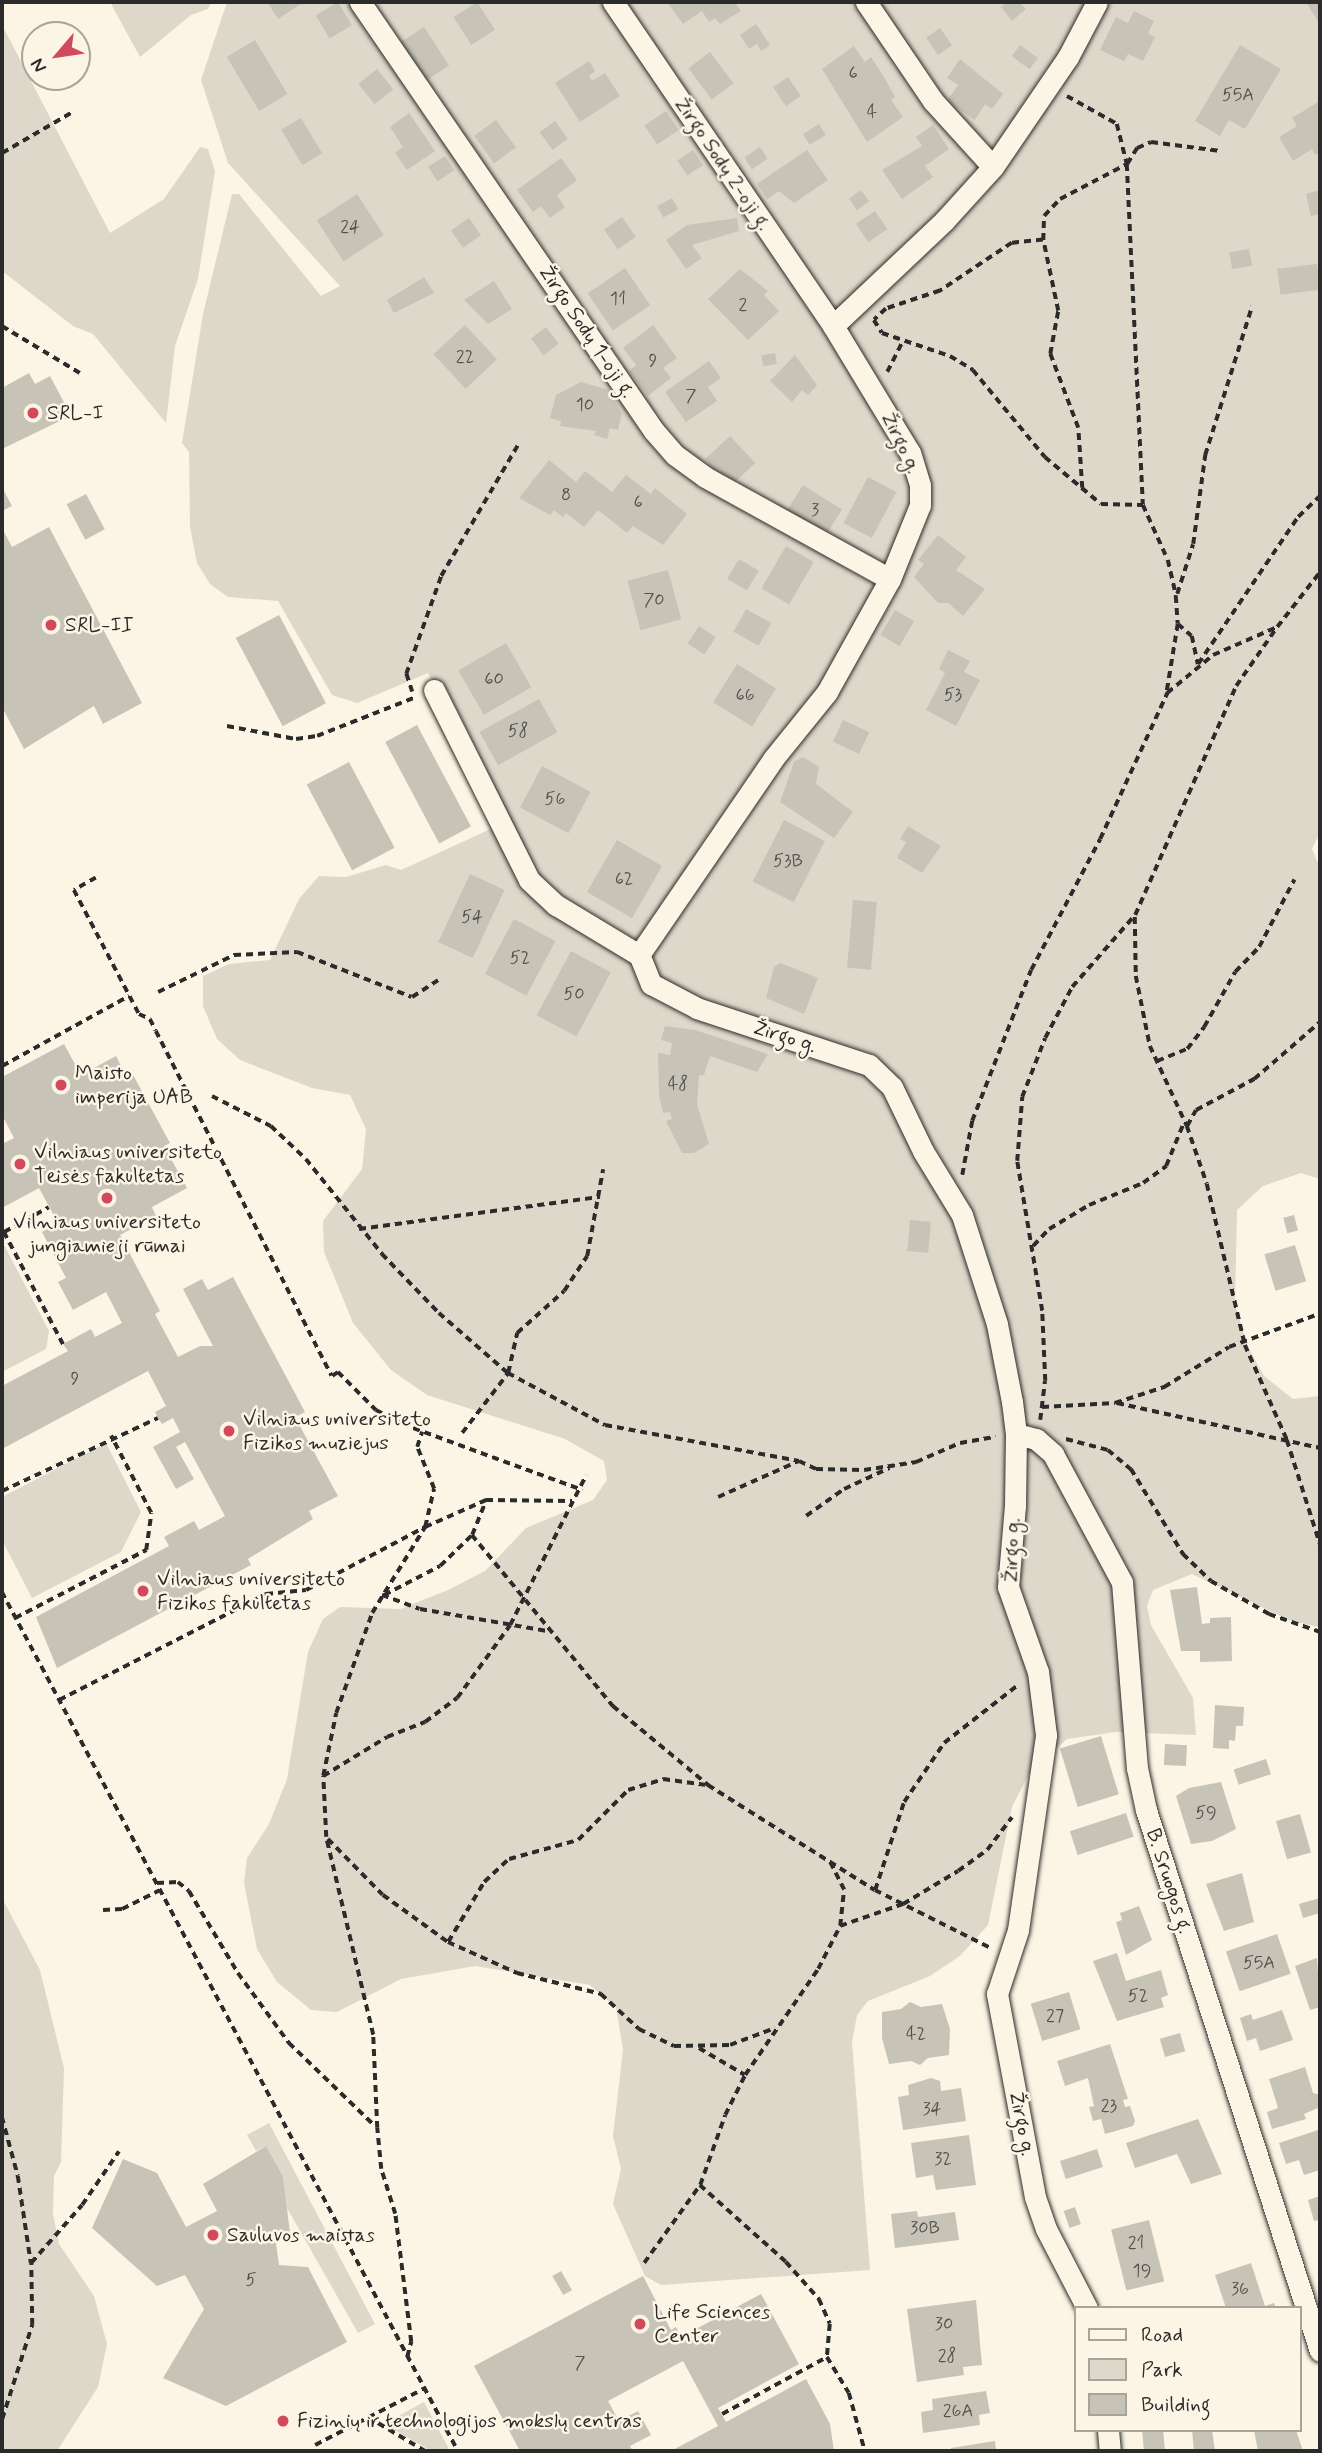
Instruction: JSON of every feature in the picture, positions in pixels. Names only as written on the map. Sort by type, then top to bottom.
[{"type":"street","name":"Žirgo Sodų 1-oji g.","points":[[360,2],[654,431],[675,455],[705,477],[890,579]]},
{"type":"street","name":"Žirgo Sodų 2-oji g.","points":[[613,2],[832,326]]},
{"type":"street","points":[[866,2],[933,101],[993,167]]},
{"type":"street","points":[[832,326],[944,221],[993,167],[1048,85],[1097,2]]},
{"type":"street","name":"Žirgo g.","points":[[832,326],[874,390],[910,453],[920,485],[920,505],[890,579],[827,692],[773,759],[639,955],[651,984],[697,1008],[869,1065],[892,1087],[923,1151],[957,1200],[1031,1438],[1008,1587],[1038,1672],[1046,1735],[1035,1794],[1018,1930],[1006,1955],[997,1994],[1035,2197],[1046,2229],[1086,2306]]},
{"type":"street","points":[[435,690],[529,880],[556,905],[639,955]]},
{"type":"street","name":"B. Sruogos g.","points":[[1031,1438],[1063,1469],[1122,1581],[1137,1768],[1146,1810],[1320,2351]]},
{"type":"street","points":[[1108,2432],[1110,2451]]},
{"type":"path","points":[[957,1200],[972,1121],[1012,1014],[1167,693],[1178,624],[1176,596],[1168,560],[1143,505],[1126,164],[1116,124],[1048,85]]},
{"type":"path","points":[[2,153],[71,113]]},
{"type":"path","points":[[1082,488],[1078,428],[1050,354],[1058,311],[1043,240],[1044,216],[1060,199],[1126,164],[1137,148],[1151,142],[1220,152]]},
{"type":"path","points":[[1043,240],[1012,243],[940,291],[886,309],[874,320],[882,332],[902,343],[950,356],[973,370],[1045,457],[1101,504],[1143,505]]},
{"type":"path","points":[[1176,596],[1193,544],[1205,455],[1252,306]]},
{"type":"path","points":[[2,326],[80,373]]},
{"type":"path","points":[[874,390],[902,343]]},
{"type":"path","points":[[414,698],[406,674],[441,576],[518,445]]},
{"type":"path","points":[[1167,693],[1198,664],[1298,517],[1320,496]]},
{"type":"path","points":[[1031,1438],[1042,1407],[1045,1358],[1033,1246],[1017,1160],[1022,1097],[1072,987],[1135,915],[1236,686],[1320,572]]},
{"type":"path","points":[[1178,624],[1192,636],[1198,664]]},
{"type":"path","points":[[1198,664],[1277,627]]},
{"type":"path","points":[[227,726],[296,739],[317,736],[435,690]]},
{"type":"path","points":[[96,878],[74,890],[130,996],[156,1031],[332,1376],[338,1372],[376,1410],[422,1432],[582,1490]]},
{"type":"path","points":[[1157,1061],[1187,1049],[1204,1027],[1235,972],[1259,947],[1294,880]]},
{"type":"path","points":[[1135,915],[1141,1011],[1157,1061],[1187,1126],[1207,1184],[1245,1345],[1287,1440],[1320,1544]]},
{"type":"path","points":[[158,992],[234,955],[297,952],[412,997],[438,980]]},
{"type":"path","points":[[2,1066],[130,996]]},
{"type":"path","points":[[1187,1126],[1196,1110],[1254,1079],[1320,1022]]},
{"type":"path","points":[[212,1096],[271,1126],[306,1159],[359,1229],[439,1314],[508,1373],[605,1425],[683,1436],[799,1461],[816,1469],[894,1466]]},
{"type":"path","points":[[1033,1246],[1049,1228],[1089,1205],[1143,1183],[1166,1166],[1184,1120]]},
{"type":"path","points":[[462,1433],[508,1373],[517,1333],[564,1291],[587,1256],[600,1197],[603,1169]]},
{"type":"path","points":[[359,1229],[600,1197]]},
{"type":"path","points":[[49,1207],[3,1232],[63,1344]]},
{"type":"path","points":[[1115,1403],[1180,1381],[1229,1347],[1245,1345],[1316,1315]]},
{"type":"path","points":[[1042,1407],[1115,1403],[1320,1448]]},
{"type":"path","points":[[2,1491],[111,1436],[158,1418]]},
{"type":"path","points":[[407,2357],[411,2342],[395,2214],[381,2169],[373,2035],[326,1838],[323,1776],[336,1713],[382,1595],[425,1527],[434,1489],[417,1447],[422,1432]]},
{"type":"path","points":[[15,1618],[146,1550],[151,1513],[111,1436]]},
{"type":"path","points":[[806,1516],[844,1489],[894,1466],[960,1443],[1031,1438],[1074,1439],[1108,1450],[1131,1469],[1183,1554],[1211,1581],[1269,1614],[1320,1632]]},
{"type":"path","points":[[718,1497],[799,1461]]},
{"type":"path","points":[[323,1776],[387,1737],[425,1722],[457,1698],[510,1625],[572,1501],[582,1490],[586,1475]]},
{"type":"path","points":[[59,1700],[266,1594],[306,1590],[425,1527],[486,1500],[572,1501]]},
{"type":"path","points":[[382,1595],[440,1566],[472,1535],[486,1500]]},
{"type":"path","points":[[472,1535],[523,1601],[614,1706],[708,1785],[875,1890],[1006,1955]]},
{"type":"path","points":[[2,1592],[458,2451]]},
{"type":"path","points":[[382,1595],[421,1609],[549,1631]]},
{"type":"path","points":[[875,1890],[904,1802],[944,1743],[987,1705],[1038,1672]]},
{"type":"path","points":[[448,1942],[484,1882],[509,1860],[578,1840],[628,1790],[663,1780],[708,1785]]},
{"type":"path","points":[[840,1926],[903,1904],[987,1850],[1035,1794]]},
{"type":"path","points":[[326,1838],[383,1895],[448,1942],[517,1973],[601,1994],[639,2029],[674,2046],[730,2045],[775,2028]]},
{"type":"path","points":[[644,2263],[700,2185],[725,2115],[745,2075],[818,1969],[840,1926],[844,1890],[828,1858]]},
{"type":"path","points":[[157,1883],[178,1882],[189,1891],[238,1973],[289,2043],[377,2128]]},
{"type":"path","points":[[103,1910],[122,1909],[160,1890]]},
{"type":"path","points":[[698,2047],[745,2075]]},
{"type":"path","points":[[2,2117],[18,2176],[31,2263],[32,2325],[2,2419]]},
{"type":"path","points":[[31,2263],[82,2205],[119,2151]]},
{"type":"path","points":[[700,2185],[786,2262],[819,2299],[830,2324],[827,2357],[849,2393],[865,2451]]},
{"type":"path","points":[[722,2414],[827,2357]]},
{"type":"path","points":[[315,2445],[425,2388]]},
{"type":"path","points":[[368,2417],[425,2451]]},
{"type":"green space","points":[[110,2],[211,2],[208,9],[191,15],[140,57]]},
{"type":"green space","points":[[227,2],[1320,2],[1320,832],[1312,849],[1320,868],[1320,1179],[1301,1173],[1263,1186],[1237,1210],[1235,1304],[1248,1347],[1264,1376],[1293,1399],[1320,1396],[1320,1627],[1291,1621],[1192,1574],[1153,1590],[1147,1606],[1151,1625],[1193,1698],[1196,1735],[1116,1732],[1067,1739],[1029,1774],[1012,1807],[988,1925],[960,1956],[930,1976],[868,2001],[857,2015],[852,2042],[870,2270],[661,2285],[645,2276],[613,2204],[621,2169],[613,2136],[623,2049],[616,2008],[590,1985],[475,1966],[401,1979],[337,2012],[311,2010],[277,1982],[257,1949],[244,1883],[247,1858],[269,1824],[287,1779],[308,1652],[323,1619],[340,1607],[400,1609],[448,1590],[485,1571],[526,1528],[593,1500],[607,1480],[604,1461],[565,1439],[427,1395],[391,1370],[353,1323],[324,1252],[323,1221],[362,1169],[366,1129],[350,1095],[312,1088],[240,1060],[217,1039],[203,1006],[203,976],[229,964],[270,960],[299,899],[319,876],[346,877],[386,865],[401,870],[506,822],[428,673],[357,703],[332,695],[278,601],[228,597],[210,584],[197,563],[190,527],[189,452],[182,443],[203,314],[232,194],[239,194],[321,296],[340,286],[228,163],[201,80]]},
{"type":"green space","points":[[2,25],[21,62],[21,91],[36,91],[110,233],[164,199],[200,147],[208,149],[215,171],[198,279],[175,346],[166,423],[93,334],[73,326],[2,271]]},
{"type":"green space","points":[[2,1241],[49,1331],[46,1349],[2,1372]]},
{"type":"green space","points":[[106,1443],[141,1512],[121,1552],[32,1598],[2,1540],[2,1497]]},
{"type":"green space","points":[[2,1898],[40,1970],[64,2068],[61,2162],[54,2176],[53,2214],[59,2244],[94,2296],[107,2344],[98,2387],[57,2451],[2,2451]]},
{"type":"green space","points":[[269,2123],[375,2324],[358,2333],[287,2208],[283,2176],[266,2146],[256,2151],[247,2135]]},
{"type":"green space","points":[[424,2402],[450,2451],[431,2451],[384,2424]]},
{"type":"building","points":[[267,2],[304,2],[278,19]]},
{"type":"building","points":[[338,2],[352,25],[330,39],[316,15]]},
{"type":"building","points":[[477,2],[495,30],[471,45],[454,17]]},
{"type":"building","points":[[667,2],[735,2],[741,11],[720,24],[715,18],[709,22],[702,11],[683,24]]},
{"type":"building","points":[[1007,2],[1019,2],[1026,9],[1012,21],[1001,7]]},
{"type":"building","points":[[1306,2],[1320,2],[1320,25]]},
{"type":"building","points":[[1134,11],[1154,21],[1148,33],[1155,37],[1143,61],[1128,54],[1124,61],[1100,50],[1116,17],[1128,23]]},
{"type":"building","points":[[756,24],[770,45],[761,51],[757,44],[749,49],[740,35]]},
{"type":"building","points":[[424,27],[449,66],[424,82],[399,43]]},
{"type":"building","points":[[940,28],[952,45],[938,55],[926,38]]},
{"type":"building","points":[[255,40],[287,94],[259,111],[227,57]]},
{"type":"building","points":[[1020,45],[1038,58],[1030,69],[1012,56]]},
{"type":"building","points":[[1240,45],[1281,69],[1245,129],[1229,120],[1220,136],[1195,121]]},
{"type":"building","points":[[854,46],[865,62],[871,57],[895,97],[891,100],[903,117],[867,142],[822,69]]},
{"type":"building","points":[[710,52],[733,83],[712,99],[688,68]]},
{"type":"building","points":[[960,59],[1003,94],[992,109],[985,104],[975,120],[947,101],[958,85],[947,78]]},
{"type":"building","points":[[589,61],[595,71],[589,76],[592,81],[605,73],[620,96],[580,122],[555,83]]},
{"type":"building","points":[[377,69],[393,89],[375,104],[358,84]]},
{"type":"building","points":[[788,77],[801,96],[786,106],[773,87]]},
{"type":"building","points":[[1320,101],[1320,152],[1315,155],[1312,149],[1293,161],[1279,137],[1297,126],[1292,118]]},
{"type":"building","points":[[666,111],[679,130],[657,145],[644,126]]},
{"type":"building","points":[[409,113],[435,151],[407,170],[395,153],[403,147],[390,127]]},
{"type":"building","points":[[301,118],[322,153],[302,165],[281,130]]},
{"type":"building","points":[[496,120],[516,148],[494,163],[474,136]]},
{"type":"building","points":[[555,121],[568,139],[553,150],[540,132]]},
{"type":"building","points":[[819,124],[826,135],[810,145],[803,134]]},
{"type":"building","points":[[933,125],[949,149],[925,166],[933,177],[902,199],[882,170],[922,146],[916,137]]},
{"type":"building","points":[[760,147],[768,159],[752,169],[744,158]]},
{"type":"building","points":[[693,150],[703,165],[687,176],[677,161]]},
{"type":"building","points":[[807,150],[828,180],[794,203],[779,191],[767,199],[757,184]]},
{"type":"building","points":[[445,156],[454,170],[437,181],[428,167]]},
{"type":"building","points":[[561,158],[577,180],[557,195],[565,207],[550,218],[541,206],[533,212],[517,190]]},
{"type":"building","points":[[861,190],[869,201],[857,210],[849,199]]},
{"type":"building","points":[[1320,190],[1320,214],[1311,216],[1306,194]]},
{"type":"building","points":[[357,194],[384,235],[343,261],[317,220]]},
{"type":"building","points":[[672,198],[678,209],[663,218],[657,206]]},
{"type":"building","points":[[875,211],[887,229],[868,242],[856,224]]},
{"type":"building","points":[[622,217],[636,237],[618,249],[604,230]]},
{"type":"building","points":[[469,218],[481,235],[463,248],[451,231]]},
{"type":"building","points":[[737,218],[739,231],[692,245],[702,258],[686,269],[666,240],[687,225]]},
{"type":"building","points":[[1249,249],[1252,266],[1232,269],[1229,252]]},
{"type":"building","points":[[1317,264],[1320,290],[1280,295],[1277,269]]},
{"type":"building","points":[[625,268],[650,305],[613,330],[588,293]]},
{"type":"building","points":[[740,269],[768,291],[764,295],[779,311],[748,340],[708,299]]},
{"type":"building","points":[[424,277],[434,293],[394,313],[387,300]]},
{"type":"building","points":[[494,281],[512,309],[488,324],[464,300]]},
{"type":"building","points":[[465,325],[497,359],[466,389],[434,354]]},
{"type":"building","points":[[653,325],[677,358],[663,368],[671,378],[648,396],[629,371],[636,365],[623,348]]},
{"type":"building","points":[[546,327],[559,344],[543,355],[531,338]]},
{"type":"building","points":[[775,353],[777,364],[763,366],[761,355]]},
{"type":"building","points":[[795,355],[817,385],[808,395],[802,390],[792,402],[770,381]]},
{"type":"building","points":[[709,361],[721,378],[708,387],[717,401],[686,422],[665,392]]},
{"type":"building","name":"SRL-I","points":[[29,373],[35,384],[50,376],[66,406],[61,408],[66,418],[2,449],[2,388]]},
{"type":"building","points":[[581,382],[609,390],[622,414],[618,430],[610,428],[607,439],[594,435],[596,431],[560,426],[561,421],[550,418],[556,395]]},
{"type":"building","points":[[730,436],[755,463],[730,486],[705,459]]},
{"type":"building","points":[[549,460],[576,482],[585,471],[612,492],[626,475],[651,494],[655,488],[687,514],[663,545],[633,526],[627,533],[598,510],[584,527],[566,513],[563,517],[554,510],[550,515],[519,498]]},
{"type":"building","points":[[868,477],[896,492],[872,538],[844,523]]},
{"type":"building","points":[[803,485],[842,509],[826,535],[787,510]]},
{"type":"building","points":[[2,487],[12,506],[2,511]]},
{"type":"building","points":[[86,494],[105,529],[85,540],[67,504]]},
{"type":"building","name":"SRL-II","points":[[49,527],[142,703],[103,724],[94,706],[24,749],[2,707],[2,528],[12,547]]},
{"type":"building","points":[[938,535],[966,557],[956,570],[985,589],[963,616],[948,603],[938,603],[914,577],[924,564],[918,560]]},
{"type":"building","points":[[786,546],[814,562],[789,604],[762,588]]},
{"type":"building","points":[[739,559],[759,571],[747,591],[727,579]]},
{"type":"building","points":[[668,570],[681,619],[641,630],[627,581]]},
{"type":"building","points":[[746,609],[771,623],[759,646],[733,632]]},
{"type":"building","points":[[895,610],[914,621],[900,646],[880,635]]},
{"type":"building","points":[[279,615],[326,703],[283,726],[236,638]]},
{"type":"building","points":[[699,626],[716,637],[704,655],[688,644]]},
{"type":"building","points":[[506,643],[532,687],[484,715],[458,670]]},
{"type":"building","points":[[948,650],[970,661],[964,672],[980,680],[956,726],[926,710],[945,673],[939,669]]},
{"type":"building","points":[[737,664],[776,688],[752,727],[713,702]]},
{"type":"building","points":[[539,699],[557,732],[498,765],[480,732]]},
{"type":"building","points":[[843,720],[869,732],[859,754],[833,742]]},
{"type":"building","points":[[417,725],[471,827],[439,843],[385,742]]},
{"type":"building","points":[[803,757],[819,767],[816,784],[853,812],[834,838],[780,802],[794,762]]},
{"type":"building","points":[[349,762],[395,848],[352,870],[307,785]]},
{"type":"building","points":[[542,766],[591,792],[568,833],[520,807]]},
{"type":"building","points":[[784,820],[825,841],[794,902],[753,881]]},
{"type":"building","points":[[908,826],[941,846],[922,873],[897,858],[906,842],[900,839]]},
{"type":"building","points":[[617,840],[662,866],[632,918],[587,892]]},
{"type":"building","points":[[470,874],[504,890],[473,958],[438,942]]},
{"type":"building","points":[[853,900],[877,902],[871,970],[847,968]]},
{"type":"building","points":[[514,919],[555,941],[526,996],[485,974]]},
{"type":"building","points":[[571,951],[611,972],[576,1037],[537,1015]]},
{"type":"building","points":[[780,963],[818,978],[804,1014],[766,998],[774,967]]},
{"type":"building","points":[[665,1026],[695,1030],[768,1054],[757,1072],[710,1056],[704,1075],[699,1075],[697,1104],[709,1144],[694,1153],[682,1153],[666,1121],[672,1119],[670,1112],[663,1113],[659,1095],[658,1053],[670,1055],[672,1043],[661,1040]]},
{"type":"building","points":[[64,1044],[81,1075],[116,1056],[126,1076],[132,1073],[170,1143],[164,1146],[187,1188],[152,1207],[156,1216],[120,1235],[160,1311],[155,1314],[178,1357],[200,1346],[213,1346],[183,1289],[202,1279],[208,1290],[233,1277],[305,1412],[295,1417],[338,1496],[309,1511],[313,1519],[248,1559],[251,1565],[57,1668],[36,1617],[169,1546],[164,1537],[194,1521],[199,1530],[225,1516],[185,1442],[176,1447],[194,1479],[176,1489],[153,1447],[180,1432],[173,1418],[162,1424],[158,1418],[155,1412],[166,1406],[148,1371],[2,1449],[2,1386],[68,1351],[63,1344],[91,1329],[95,1337],[122,1323],[106,1292],[73,1310],[58,1282],[66,1278],[42,1232],[58,1223],[39,1188],[2,1208],[2,1144],[14,1138],[2,1115],[2,1077]]},
{"type":"building","points":[[1294,1215],[1298,1231],[1287,1233],[1283,1218]]},
{"type":"building","points":[[910,1220],[931,1222],[928,1253],[907,1251]]},
{"type":"building","points":[[1295,1245],[1306,1281],[1276,1291],[1264,1254]]},
{"type":"building","points":[[1197,1587],[1202,1624],[1210,1623],[1210,1618],[1231,1617],[1232,1661],[1200,1662],[1200,1651],[1181,1651],[1170,1590]]},
{"type":"building","points":[[1215,1705],[1244,1707],[1243,1726],[1236,1726],[1235,1741],[1229,1740],[1229,1749],[1213,1748]]},
{"type":"building","points":[[1101,1736],[1119,1794],[1078,1807],[1060,1749]]},
{"type":"building","points":[[1165,1744],[1187,1745],[1186,1766],[1164,1765]]},
{"type":"building","points":[[1266,1759],[1271,1774],[1239,1785],[1234,1770]]},
{"type":"building","points":[[1221,1782],[1236,1829],[1212,1841],[1191,1844],[1176,1796],[1189,1788]]},
{"type":"building","points":[[1126,1813],[1134,1837],[1078,1855],[1070,1831]]},
{"type":"building","points":[[1300,1814],[1311,1852],[1287,1859],[1276,1821]]},
{"type":"building","points":[[1242,1873],[1254,1922],[1224,1931],[1206,1884]]},
{"type":"building","points":[[1320,1898],[1320,1913],[1303,1918],[1299,1904]]},
{"type":"building","points":[[1139,1906],[1152,1940],[1126,1955],[1116,1922],[1122,1920],[1120,1913]]},
{"type":"building","points":[[1277,1934],[1291,1974],[1240,1991],[1226,1952]]},
{"type":"building","points":[[1117,1953],[1126,1981],[1161,1970],[1168,1995],[1161,1998],[1164,2007],[1117,2021],[1093,1961]]},
{"type":"building","points":[[1317,1958],[1320,2007],[1310,2010],[1295,1966]]},
{"type":"building","points":[[1069,1992],[1080,2029],[1042,2041],[1031,2004]]},
{"type":"building","points":[[910,2002],[921,2007],[942,2004],[950,2029],[949,2055],[928,2058],[920,2065],[911,2061],[889,2064],[882,2038],[882,2012],[901,2009]]},
{"type":"building","points":[[1282,2010],[1293,2040],[1260,2051],[1256,2038],[1247,2041],[1240,2018],[1251,2014],[1253,2020]]},
{"type":"building","points":[[1180,2033],[1185,2051],[1165,2057],[1160,2039]]},
{"type":"building","points":[[1110,2044],[1128,2099],[1123,2100],[1125,2107],[1130,2106],[1135,2121],[1133,2126],[1105,2134],[1101,2119],[1093,2121],[1089,2107],[1094,2106],[1088,2078],[1065,2086],[1057,2061]]},
{"type":"building","points":[[1305,2067],[1313,2093],[1320,2095],[1320,2107],[1304,2114],[1306,2119],[1272,2129],[1267,2112],[1278,2108],[1269,2079]]},
{"type":"building","points":[[931,2078],[940,2081],[941,2091],[961,2088],[966,2121],[903,2130],[898,2097],[909,2095],[908,2085]]},
{"type":"building","points":[[1198,2119],[1222,2174],[1191,2184],[1177,2154],[1135,2168],[1126,2143]]},
{"type":"building","points":[[1318,2130],[1320,2170],[1304,2175],[1299,2160],[1286,2164],[1279,2143]]},
{"type":"building","points":[[969,2135],[976,2185],[936,2190],[933,2175],[916,2178],[911,2143]]},
{"type":"building","points":[[266,2146],[283,2176],[290,2233],[275,2236],[279,2265],[308,2267],[347,2342],[226,2406],[163,2378],[204,2309],[185,2275],[157,2286],[92,2228],[123,2159],[157,2173],[186,2227],[217,2211],[203,2184]]},
{"type":"building","points":[[1097,2149],[1103,2167],[1066,2179],[1060,2161]]},
{"type":"building","points":[[1320,2196],[1320,2220],[1314,2221],[1308,2200]]},
{"type":"building","points":[[1075,2207],[1081,2224],[1070,2228],[1064,2211]]},
{"type":"building","points":[[917,2211],[918,2217],[955,2212],[959,2240],[895,2248],[891,2214]]},
{"type":"building","points":[[1149,2220],[1164,2281],[1126,2291],[1111,2229]]},
{"type":"building","points":[[1251,2263],[1265,2306],[1225,2306],[1215,2275]]},
{"type":"building","points":[[561,2271],[572,2290],[563,2295],[552,2276]]},
{"type":"building","points":[[643,2276],[671,2330],[676,2327],[681,2337],[761,2294],[799,2364],[718,2408],[726,2422],[806,2379],[830,2424],[834,2451],[671,2451],[718,2426],[683,2361],[608,2401],[619,2421],[638,2411],[651,2435],[630,2446],[633,2451],[520,2451],[474,2366]]},
{"type":"building","points":[[976,2300],[982,2365],[963,2367],[964,2375],[917,2382],[907,2309]]},
{"type":"building","points":[[986,2391],[990,2413],[979,2415],[980,2425],[923,2433],[921,2412],[933,2410],[932,2399]]},
{"type":"building","points":[[1142,2432],[1163,2432],[1165,2451],[1144,2451]]},
{"type":"building","points":[[1192,2432],[1212,2432],[1215,2451],[1194,2451]]},
{"type":"building","points":[[1254,2432],[1297,2432],[1303,2451],[1258,2451]]},
{"type":"building","points":[[995,2441],[996,2451],[951,2451],[951,2448]]},
{"type":"place","name":"SRL-I","points":[[33,413]]},
{"type":"place","name":"SRL-II","points":[[51,625]]},
{"type":"place","name":"Maisto imperija UAB","points":[[61,1085]]},
{"type":"place","name":"Vilniaus universiteto Teisės fakultetas","points":[[20,1164]]},
{"type":"place","name":"Vilniaus universiteto jungiamieji rūmai","points":[[107,1198]]},
{"type":"place","name":"Vilniaus universiteto Fizikos muziejus","points":[[229,1431]]},
{"type":"place","name":"Vilniaus universiteto Fizikos fakultetas","points":[[143,1591]]},
{"type":"place","name":"Sauluvos maistas","points":[[213,2235]]},
{"type":"place","name":"Life Sciences Center","points":[[640,2324]]},
{"type":"place","name":"Fizinių ir technologijos mokslų centras","points":[[283,2421]]}]
